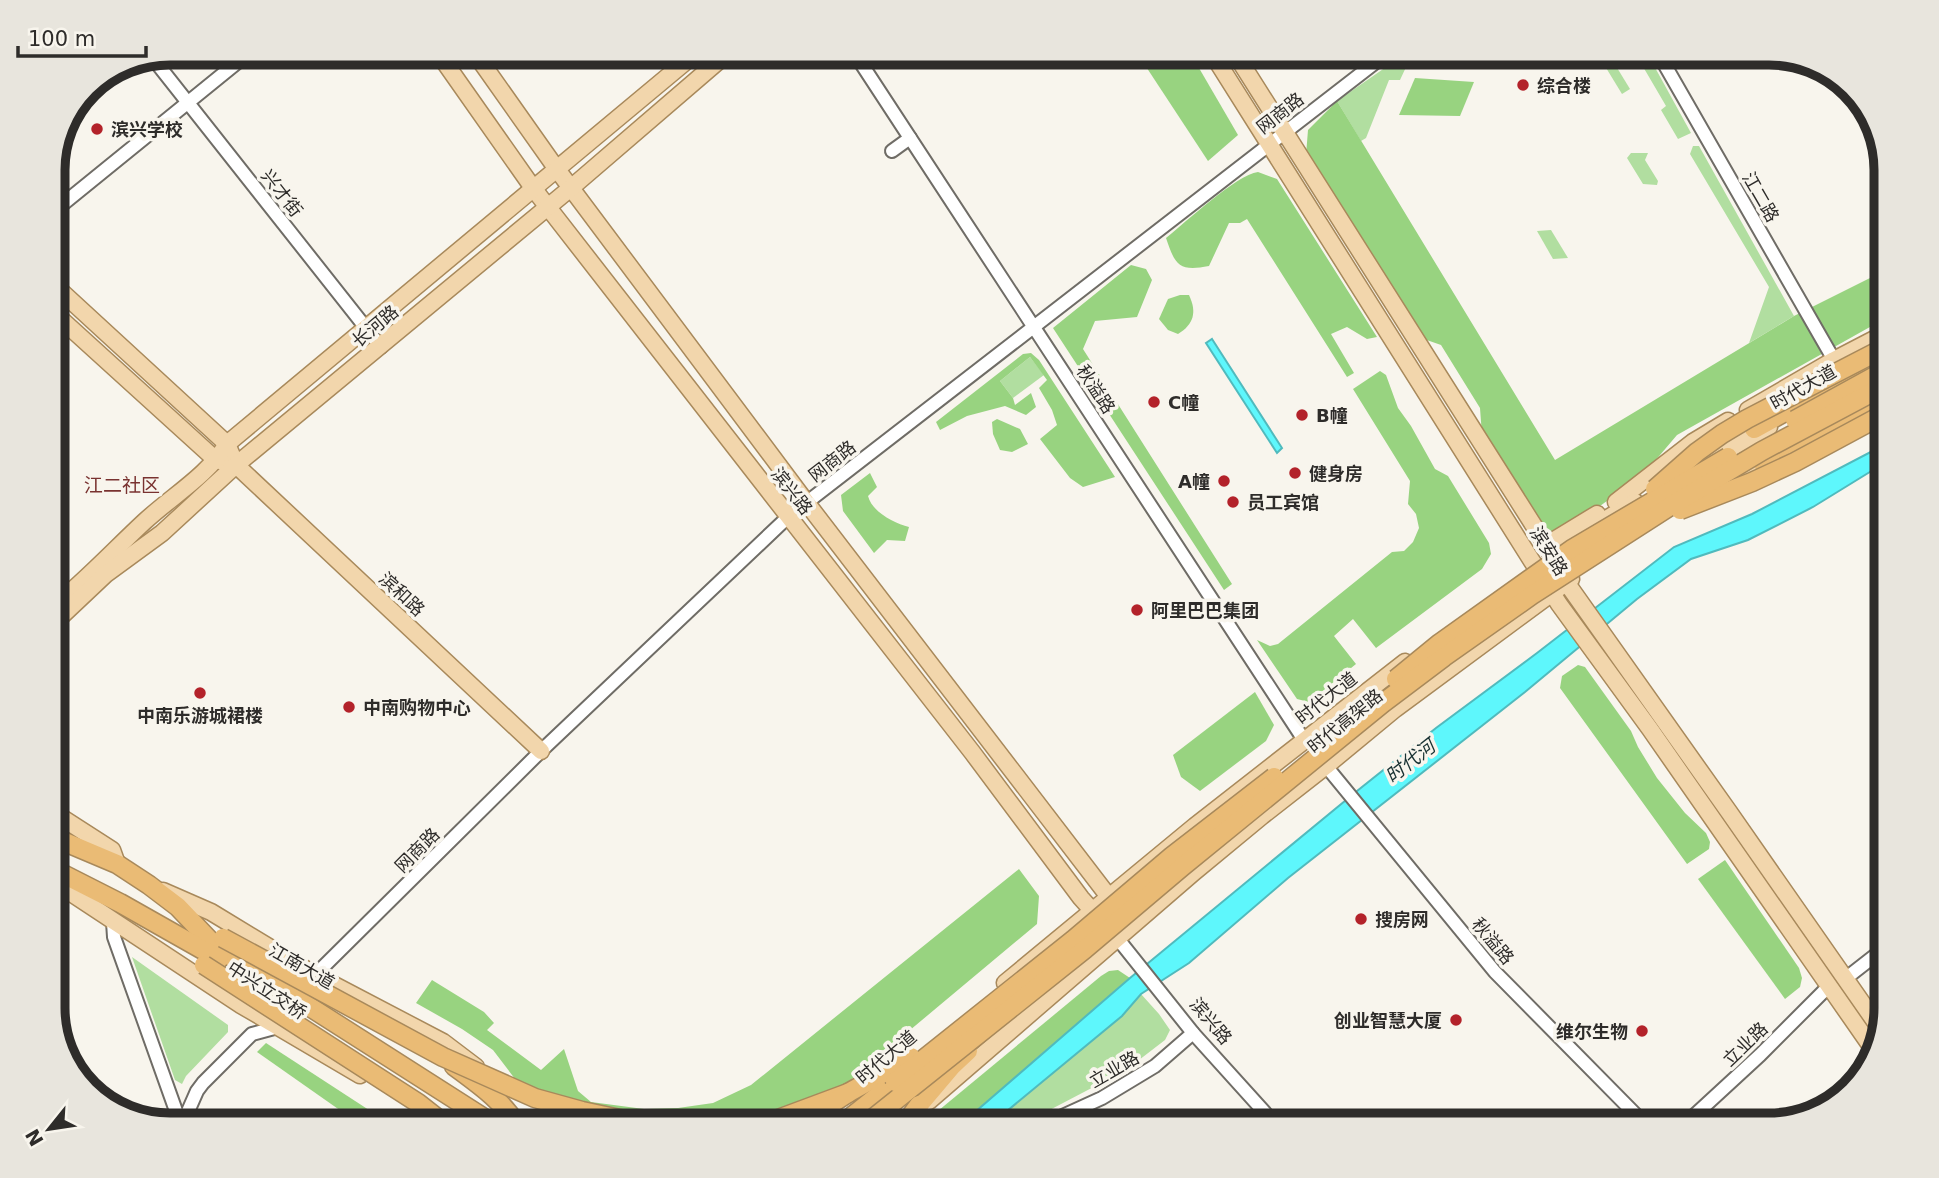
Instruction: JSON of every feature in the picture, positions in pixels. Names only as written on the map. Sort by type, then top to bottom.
[{"type":"highway","points":[[1608,536],[1697,452],[1723,433],[1874,353]]},
{"type":"highway","points":[[1754,429],[1874,363]]},
{"type":"highway","name":"时代高架路","points":[[879,1113],[1034,990],[1383,703],[1608,536],[1757,441],[1874,377]]},
{"type":"highway","name":"时代高架路","points":[[856,1113],[1073,940],[1172,856],[1294,762],[1440,643],[1553,562],[1608,536],[1874,391]]},
{"type":"highway","points":[[1764,466],[1874,406]]},
{"type":"highway","points":[[1608,536],[1752,482],[1796,462],[1874,420]]},
{"type":"highway","name":"江南大道","points":[[65,842],[117,863],[149,885]]},
{"type":"highway","points":[[65,875],[214,951],[443,1057],[535,1098],[591,1113]]},
{"type":"highway","points":[[149,885],[178,907],[214,951],[431,1113]]},
{"type":"highway","name":"中兴立交桥","points":[[214,951],[455,1113]]},
{"type":"highway","name":"中兴立交桥","points":[[214,951],[476,1113]]},
{"type":"highway","points":[[912,1113],[952,1066],[1034,990]]},
{"type":"highway","points":[[820,1113],[848,1093],[988,1008]]},
{"type":"highway","points":[[443,1057],[493,1096],[510,1113]]},
{"type":"highway","points":[[794,1113],[848,1093]]},
{"type":"main road","name":"滨兴路","points":[[447,65],[548,207],[972,752],[1092,912],[1118,939]]},
{"type":"main road","name":"滨兴路","points":[[483,65],[556,168],[806,502],[1109,897],[1118,939]]},
{"type":"main road","name":"长河路","points":[[65,596],[146,520],[216,460],[227,444],[681,65]]},
{"type":"main road","name":"长河路","points":[[65,613],[106,574],[162,533],[236,466],[572,187],[714,65]]},
{"type":"main road","name":"滨安路","points":[[1219,65],[1552,592],[1868,1043]]},
{"type":"main road","name":"滨安路","points":[[1242,65],[1566,582],[1873,1019]]},
{"type":"main road","name":"滨和路","points":[[65,295],[227,444],[236,466],[541,751]]},
{"type":"main road","name":"滨和路","points":[[65,323],[216,460],[236,466]]},
{"type":"main road","points":[[1548,550],[1626,497],[1693,442],[1874,339]]},
{"type":"main road","name":"时代大道","points":[[848,1113],[1304,740],[1536,564],[1548,550],[1874,370]]},
{"type":"main road","points":[[916,1113],[1194,873],[1395,709],[1552,592],[1689,500],[1874,399]]},
{"type":"main road","points":[[1714,457],[1733,441],[1754,429]]},
{"type":"main road","points":[[1724,480],[1749,474],[1764,466]]},
{"type":"main road","points":[[1635,489],[1687,473]]},
{"type":"main road","points":[[65,820],[112,850],[117,863]]},
{"type":"main road","name":"江南大道","points":[[149,885],[211,912],[315,975],[443,1042],[485,1074],[518,1113]]},
{"type":"main road","points":[[65,889],[242,1005],[426,1113]]},
{"type":"street","points":[[65,202],[234,65]]},
{"type":"street","name":"秋溢路","points":[[862,65],[1304,740]]},
{"type":"street","name":"网商路","points":[[315,975],[541,751],[788,517],[1372,65]]},
{"type":"street","name":"江二路","points":[[1665,65],[1834,360]]},
{"type":"street","name":"兴才街","points":[[159,66],[381,346]]},
{"type":"street","points":[[892,151],[910,138]]},
{"type":"street","name":"秋溢路","points":[[1326,766],[1495,972],[1634,1113]]},
{"type":"street","points":[[113,922],[117,946],[177,1113]]},
{"type":"street","points":[[117,946],[133,935]]},
{"type":"street","name":"滨兴路","points":[[1118,939],[1194,1033],[1265,1113]]},
{"type":"street","points":[[1845,979],[1874,956]]},
{"type":"street","name":"立业路","points":[[1697,1113],[1829,986]]},
{"type":"street","points":[[242,1005],[250,1016],[253,1034]]},
{"type":"street","points":[[187,1113],[203,1083],[253,1034],[278,1027]]},
{"type":"street","name":"立业路","points":[[1069,1113],[1102,1098],[1155,1066],[1194,1033]]},
{"type":"green space","points":[[1145,65],[1197,65],[1238,135],[1208,161]]},
{"type":"green space","points":[[1389,65],[1407,65],[1400,80],[1389,80],[1366,138],[1361,141],[1337,101]]},
{"type":"green space","points":[[1604,65],[1615,65],[1630,89],[1622,94]]},
{"type":"green space","points":[[1642,65],[1654,65],[1691,133],[1678,139],[1661,110],[1666,106]]},
{"type":"green space","points":[[1415,78],[1474,82],[1460,116],[1399,115]]},
{"type":"green space","points":[[1337,101],[1555,460],[1794,316],[1874,276],[1874,325],[1677,435],[1643,475],[1557,537],[1537,519],[1482,435],[1480,408],[1441,345],[1421,338],[1306,155],[1308,130]]},
{"type":"green space","points":[[1693,146],[1699,146],[1794,316],[1749,343],[1769,287],[1690,154]]},
{"type":"green space","points":[[1631,153],[1648,153],[1645,160],[1658,181],[1657,185],[1643,184],[1627,158]]},
{"type":"green space","points":[[1258,172],[1277,179],[1377,337],[1367,339],[1347,327],[1331,334],[1354,373],[1347,377],[1247,219],[1240,223],[1229,223],[1209,266],[1185,267],[1172,255],[1166,238],[1224,190]]},
{"type":"green space","points":[[1551,230],[1568,258],[1553,259],[1537,231]]},
{"type":"green space","points":[[1131,265],[1146,269],[1152,280],[1137,317],[1095,321],[1083,349],[1232,584],[1224,590],[1053,328]]},
{"type":"green space","points":[[1189,295],[1193,312],[1191,322],[1178,334],[1168,330],[1159,319],[1168,299]]},
{"type":"green space","points":[[1031,353],[1039,360],[1115,477],[1083,487],[1070,478],[1040,439],[1057,425],[1039,388],[1047,380],[1030,357],[1000,381],[1015,405],[1031,393],[1036,407],[1026,415],[1005,406],[967,416],[940,430],[936,422],[1023,354]]},
{"type":"green space","points":[[1030,357],[1044,375],[1013,398],[1000,381]]},
{"type":"green space","points":[[1380,371],[1386,375],[1398,408],[1435,469],[1448,476],[1489,543],[1491,554],[1482,569],[1376,648],[1353,619],[1334,636],[1356,664],[1309,702],[1297,699],[1257,640],[1270,646],[1278,644],[1392,552],[1404,551],[1413,542],[1419,528],[1416,514],[1408,504],[1410,481],[1353,389]]},
{"type":"green space","points":[[997,419],[1020,429],[1028,444],[1012,452],[1000,450],[993,434],[992,422]]},
{"type":"green space","points":[[870,473],[877,487],[868,496],[870,502],[890,520],[909,527],[905,541],[887,540],[874,553],[843,511],[841,495]]},
{"type":"green space","points":[[1578,665],[1585,667],[1631,731],[1657,778],[1685,813],[1706,833],[1710,842],[1709,849],[1687,864],[1560,688],[1562,676]]},
{"type":"green space","points":[[1255,692],[1274,725],[1266,741],[1200,791],[1181,777],[1173,755]]},
{"type":"green space","points":[[1725,860],[1799,968],[1802,978],[1800,987],[1785,999],[1698,879]]},
{"type":"green space","points":[[1019,869],[1039,896],[1037,924],[855,1076],[820,1113],[541,1113],[493,1050],[416,1003],[432,980],[484,1012],[494,1023],[487,1030],[541,1070],[564,1049],[578,1091],[591,1102],[644,1109],[678,1108],[713,1103],[751,1085]]},
{"type":"green space","points":[[132,957],[228,1025],[228,1032],[186,1076],[182,1084],[175,1080]]},
{"type":"green space","points":[[1118,970],[1130,978],[974,1113],[935,1113],[1101,976]]},
{"type":"green space","points":[[1141,994],[1170,1030],[1165,1040],[1126,1070],[1044,1113],[1005,1113],[1122,1016]]},
{"type":"green space","points":[[266,1043],[374,1113],[344,1113],[257,1052]]},
{"type":"water","points":[[1212,339],[1282,448],[1277,453],[1206,343]]},
{"type":"water","name":"时代河","points":[[1874,450],[1874,469],[1813,507],[1748,540],[1691,559],[1637,599],[1525,692],[1288,878],[1189,963],[1141,994],[1122,1016],[1005,1113],[974,1113],[1130,978],[1436,728],[1674,547],[1752,514]]},
{"type":"place","name":"综合楼","points":[[1523,85]]},
{"type":"place","name":"滨兴学校","points":[[97,129]]},
{"type":"place","name":"C幢","points":[[1154,402]]},
{"type":"place","name":"B幢","points":[[1302,415]]},
{"type":"place","name":"健身房","points":[[1295,473]]},
{"type":"place","name":"A幢","points":[[1224,481]]},
{"type":"place","name":"员工宾馆","points":[[1233,502]]},
{"type":"place","name":"阿里巴巴集团","points":[[1137,610]]},
{"type":"place","name":"中南乐游城裙楼","points":[[200,693]]},
{"type":"place","name":"中南购物中心","points":[[349,707]]},
{"type":"place","name":"搜房网","points":[[1361,919]]},
{"type":"place","name":"创业智慧大厦","points":[[1456,1020]]},
{"type":"place","name":"维尔生物","points":[[1642,1031]]},
{"type":"district","name":"江二社区","points":[[122,485]]}]
